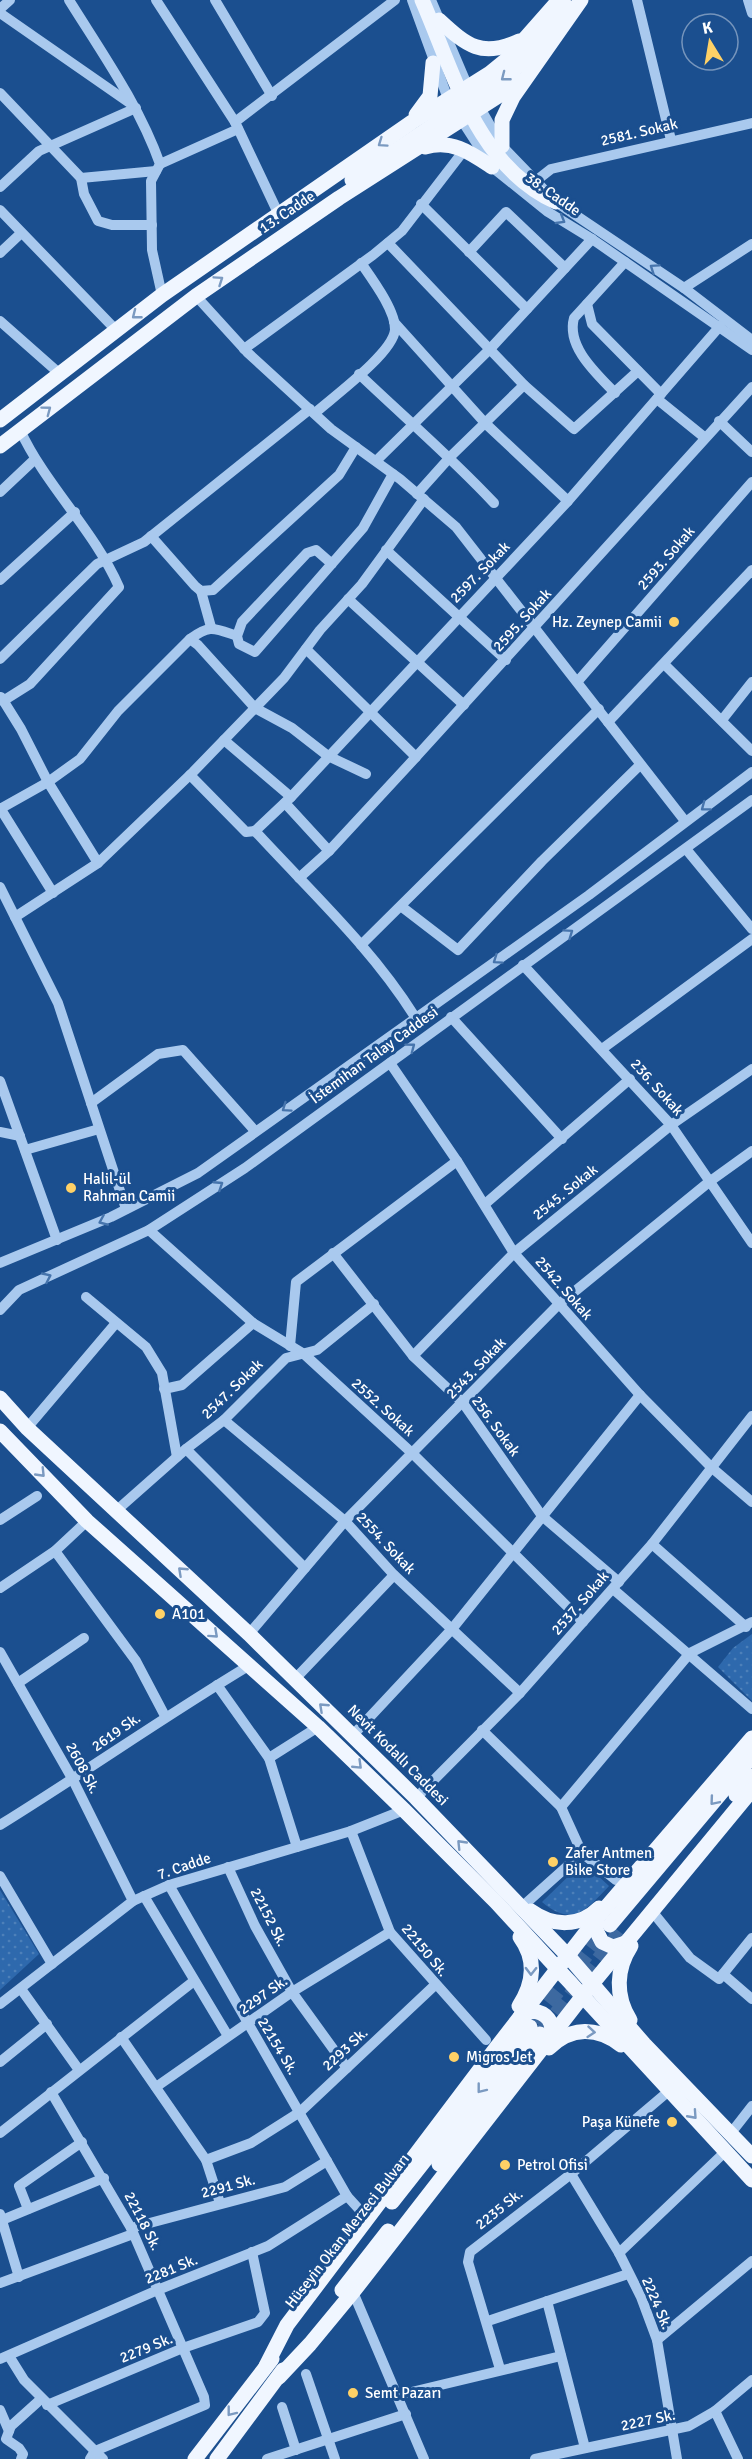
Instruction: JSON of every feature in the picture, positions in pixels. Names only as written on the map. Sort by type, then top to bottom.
[{"type":"main road","points":[[422,0],[464,104],[487,141],[515,174],[537,193],[556,202]]},
{"type":"main road","name":"13. Cadde","points":[[0,446],[196,296],[339,198],[417,150],[506,60],[521,40],[559,0]]},
{"type":"main road","points":[[339,198],[356,176],[508,75],[528,56],[569,0]]},
{"type":"main road","name":"13. Cadde","points":[[0,420],[162,295],[412,122],[525,80],[581,0]]},
{"type":"main road","points":[[440,20],[460,40],[483,50],[500,50],[521,40]]},
{"type":"main road","points":[[412,122],[429,96],[433,63]]},
{"type":"main road","points":[[502,146],[502,120],[525,80]]},
{"type":"main road","points":[[417,150],[435,144],[465,149],[492,167]]},
{"type":"main road","name":"Nevit Kodallı Caddesi","points":[[0,1398],[27,1428],[249,1634],[353,1735],[501,1886],[568,1957],[587,1990],[646,2063],[752,2180]]},
{"type":"main road","name":"Nevit Kodallı Caddesi","points":[[0,1431],[87,1521],[318,1726],[496,1902],[558,1970],[587,1990],[644,2044],[752,2156]]},
{"type":"main road","points":[[501,1886],[524,1905],[551,1922],[573,1922],[596,1911],[752,1738]]},
{"type":"main road","points":[[613,1929],[752,1756]]},
{"type":"main road","points":[[613,1929],[752,1776]]},
{"type":"main road","points":[[644,2044],[624,2008],[619,1981],[625,1956],[649,1912],[752,1790]]},
{"type":"main road","points":[[217,2459],[535,2029],[587,1990],[613,1929],[623,1880]]},
{"type":"main road","points":[[267,2366],[287,2325],[367,2218],[527,1994],[532,1972],[528,1950],[496,1902]]},
{"type":"main road","points":[[526,2072],[535,2029],[558,1970],[568,1957],[613,1929],[649,1912]]},
{"type":"main road","points":[[491,2044],[535,2029]]},
{"type":"main road","name":"Hüseyin Okan Merzeci Bulvarı","points":[[195,2459],[535,2029]]},
{"type":"main road","points":[[279,2377],[353,2292],[526,2072],[558,2040],[582,2031],[606,2035],[646,2063]]},
{"type":"street","points":[[10,0],[0,11],[136,108]]},
{"type":"street","points":[[69,0],[149,133],[158,167],[152,181],[152,250],[162,295]]},
{"type":"street","points":[[156,0],[236,125],[279,215]]},
{"type":"street","points":[[215,0],[272,96]]},
{"type":"street","points":[[81,178],[158,167],[236,125],[395,0]]},
{"type":"street","name":"38. Cadde","points":[[412,0],[433,63],[464,104],[556,202],[684,288],[752,340]]},
{"type":"street","name":"38. Cadde","points":[[431,0],[440,20],[464,104],[492,167],[549,212],[720,326],[752,350]]},
{"type":"street","points":[[636,0],[671,140]]},
{"type":"street","points":[[748,0],[752,13]]},
{"type":"street","points":[[0,93],[81,178],[84,194],[98,221],[112,225],[152,225]]},
{"type":"street","points":[[0,187],[39,152],[49,146],[136,108]]},
{"type":"street","name":"2581. Sokak","points":[[537,180],[551,169],[752,123]]},
{"type":"street","points":[[244,349],[402,231],[465,149]]},
{"type":"street","points":[[422,204],[527,309]]},
{"type":"street","points":[[0,210],[20,234],[116,330]]},
{"type":"street","points":[[469,252],[506,212],[565,268]]},
{"type":"street","points":[[0,253],[20,234]]},
{"type":"street","points":[[376,461],[490,349],[592,239]]},
{"type":"street","points":[[388,243],[524,385],[574,429],[638,371]]},
{"type":"street","points":[[684,288],[752,244]]},
{"type":"street","points":[[615,393],[577,347],[573,335],[574,318],[625,262]]},
{"type":"street","points":[[361,263],[382,296],[394,322],[485,423],[568,501]]},
{"type":"street","points":[[196,296],[244,349],[312,411],[456,527],[685,821]]},
{"type":"street","points":[[587,304],[591,324],[638,371],[659,396],[704,437]]},
{"type":"street","points":[[0,321],[60,374]]},
{"type":"street","points":[[0,659],[104,561],[151,536],[359,374],[391,341],[395,332],[394,322]]},
{"type":"street","name":"2597. Sokak","points":[[255,831],[288,800],[568,501],[720,326]]},
{"type":"street","points":[[359,374],[413,426],[451,456],[494,503]]},
{"type":"street","points":[[15,917],[98,863],[190,776],[284,678],[386,550],[420,497],[451,456],[524,385]]},
{"type":"street","name":"2595. Sokak","points":[[299,878],[329,851],[506,660],[704,437],[752,387]]},
{"type":"street","points":[[719,421],[752,452]]},
{"type":"street","points":[[20,430],[34,460],[75,512],[119,587],[114,596],[30,684],[2,699],[21,729],[48,782],[98,863]]},
{"type":"street","points":[[201,591],[213,590],[339,475],[356,447]]},
{"type":"street","points":[[0,492],[34,460]]},
{"type":"street","points":[[332,564],[316,550],[307,553],[242,622],[237,636],[239,644],[255,652],[332,564],[363,528],[393,474]]},
{"type":"street","name":"2593. Sokak","points":[[578,681],[752,482]]},
{"type":"street","points":[[0,580],[75,512]]},
{"type":"street","points":[[151,536],[201,591],[211,627]]},
{"type":"street","points":[[386,550],[506,660]]},
{"type":"street","points":[[608,722],[665,665],[752,570]]},
{"type":"street","points":[[348,599],[464,705]]},
{"type":"street","points":[[53,893],[0,808],[48,782],[80,759],[118,711],[190,639],[203,629],[211,627],[237,636]]},
{"type":"street","points":[[190,639],[255,708],[292,728],[328,756],[366,774]]},
{"type":"street","points":[[306,649],[416,757]]},
{"type":"street","points":[[665,665],[752,751]]},
{"type":"street","points":[[722,720],[752,682]]},
{"type":"street","points":[[361,945],[599,710]]},
{"type":"street","points":[[224,740],[288,800],[329,851]]},
{"type":"street","points":[[402,906],[458,950],[542,861],[640,765]]},
{"type":"street","name":"İstemihan Talay Caddesi","points":[[0,1263],[126,1209],[198,1173],[589,895],[752,772]]},
{"type":"street","points":[[190,776],[230,819],[246,831],[255,831],[361,945],[416,1017]]},
{"type":"street","name":"İstemihan Talay Caddesi","points":[[0,1310],[19,1290],[149,1230],[245,1168],[752,800]]},
{"type":"street","points":[[686,849],[752,930]]},
{"type":"street","points":[[0,887],[58,1003],[126,1209]]},
{"type":"street","points":[[602,1049],[752,939]]},
{"type":"street","name":"236. Sokak","points":[[523,965],[671,1125],[752,1243]]},
{"type":"street","points":[[451,1017],[562,1138]]},
{"type":"street","points":[[91,1103],[158,1054],[183,1050],[255,1131]]},
{"type":"street","name":"2542. Sokak","points":[[390,1063],[457,1161],[514,1253],[640,1395],[711,1467],[752,1502]]},
{"type":"street","name":"2545. Sokak","points":[[413,1356],[514,1253],[671,1125],[752,1069]]},
{"type":"street","points":[[485,1204],[630,1079]]},
{"type":"street","points":[[0,1081],[57,1240]]},
{"type":"street","points":[[25,1150],[99,1129]]},
{"type":"street","points":[[0,1132],[20,1136]]},
{"type":"street","name":"2543. Sokak","points":[[249,1634],[345,1521],[558,1305],[709,1182],[752,1151]]},
{"type":"street","points":[[290,1346],[297,1282],[457,1161]]},
{"type":"street","name":"2552. Sokak","points":[[149,1230],[253,1323],[304,1354],[412,1454],[583,1623]]},
{"type":"street","name":"256. Sokak","points":[[333,1253],[413,1356],[463,1403],[542,1516],[752,1709]]},
{"type":"street","points":[[86,1297],[146,1347],[162,1372],[164,1389],[181,1453],[305,1568]]},
{"type":"street","name":"2547. Sokak","points":[[117,1510],[181,1453],[224,1420],[286,1358],[317,1350],[374,1304]]},
{"type":"street","points":[[27,1428],[116,1323]]},
{"type":"street","points":[[164,1389],[182,1385],[253,1323]]},
{"type":"street","points":[[353,1735],[452,1629],[640,1395]]},
{"type":"street","name":"2537. Sokak","points":[[416,1798],[520,1693],[583,1623],[652,1544],[752,1416]]},
{"type":"street","name":"2554. Sokak","points":[[224,1420],[345,1521],[394,1575],[520,1693]]},
{"type":"street","points":[[0,1520],[38,1496]]},
{"type":"street","points":[[0,1588],[55,1551],[87,1521]]},
{"type":"street","points":[[561,1807],[690,1653],[749,1624],[652,1544]]},
{"type":"street","points":[[55,1551],[136,1661],[165,1716]]},
{"type":"street","points":[[294,1680],[394,1575]]},
{"type":"street","points":[[18,1683],[84,1638]]},
{"type":"street","name":"2608 Sk.","points":[[0,1652],[73,1780],[133,1901]]},
{"type":"street","name":"2619 Sk.","points":[[0,1825],[73,1780],[165,1716],[250,1665]]},
{"type":"street","points":[[217,1685],[269,1758],[297,1847]]},
{"type":"street","points":[[269,1758],[318,1726]]},
{"type":"street","points":[[482,1730],[561,1807],[582,1853],[623,1880]]},
{"type":"street","name":"7. Cadde","points":[[0,2004],[133,1901],[169,1885],[351,1831],[404,1810]]},
{"type":"street","name":"22150 Sk.","points":[[351,1831],[390,1932],[435,1985],[491,2044]]},
{"type":"street","points":[[524,1905],[582,1853]]},
{"type":"street","name":"22152 Sk.","points":[[228,1867],[255,1926],[292,1992],[347,2068]]},
{"type":"street","points":[[0,1876],[52,1964]]},
{"type":"street","name":"22154 Sk.","points":[[169,1885],[347,2196],[367,2218]]},
{"type":"street","points":[[144,1896],[228,2036]]},
{"type":"street","points":[[649,1912],[690,1958],[721,1976],[752,1999]]},
{"type":"street","name":"2297 Sk.","points":[[156,2087],[292,1992],[390,1932]]},
{"type":"street","points":[[721,1976],[752,1938]]},
{"type":"street","points":[[0,2133],[194,1981]]},
{"type":"street","name":"2293 Sk.","points":[[206,2160],[251,2143],[300,2112],[435,1985]]},
{"type":"street","points":[[21,1989],[80,2070]]},
{"type":"street","points":[[0,2062],[47,2024]]},
{"type":"street","points":[[121,2037],[206,2160],[220,2203]]},
{"type":"street","name":"2235 Sk.","points":[[500,2368],[488,2321],[468,2262],[470,2252],[571,2174],[670,2090]]},
{"type":"street","name":"22118 Sk.","points":[[51,2092],[104,2178],[132,2231],[160,2289],[205,2405],[96,2456]]},
{"type":"street","points":[[731,2133],[752,2106]]},
{"type":"street","points":[[28,2209],[19,2186],[82,2142]]},
{"type":"street","points":[[619,2253],[726,2151]]},
{"type":"street","name":"2291 Sk.","points":[[0,2283],[132,2231],[220,2203],[285,2187],[327,2161]]},
{"type":"street","name":"2224 Sk.","points":[[571,2174],[619,2253],[641,2296],[657,2340],[677,2459]]},
{"type":"street","points":[[19,2277],[1,2218],[104,2178]]},
{"type":"street","name":"2281 Sk.","points":[[4,2358],[160,2289],[268,2246],[347,2196]]},
{"type":"street","name":"2279 Sk.","points":[[5,2436],[11,2426],[44,2402],[183,2348],[258,2322],[265,2313],[252,2252]]},
{"type":"street","points":[[657,2340],[752,2261]]},
{"type":"street","points":[[488,2321],[628,2274]]},
{"type":"street","points":[[353,2292],[399,2395],[424,2459]]},
{"type":"street","points":[[547,2301],[585,2448]]},
{"type":"street","points":[[399,2395],[500,2368],[561,2356]]},
{"type":"street","points":[[4,2358],[96,2456]]},
{"type":"street","points":[[306,2374],[335,2459]]},
{"type":"street","name":"2227 Sk.","points":[[535,2459],[689,2426],[715,2411],[752,2380]]},
{"type":"street","points":[[282,2407],[296,2450]]},
{"type":"street","points":[[0,2410],[5,2436],[19,2448],[23,2454],[21,2459]]},
{"type":"street","points":[[715,2411],[738,2459]]},
{"type":"street","points":[[267,2459],[406,2414]]},
{"type":"shaded area","points":[[752,1634],[752,1701],[718,1667],[733,1648]]},
{"type":"shaded area","points":[[583,1862],[609,1886],[593,1902],[578,1913],[571,1915],[553,1910],[542,1902]]},
{"type":"shaded area","points":[[0,1890],[39,1954],[0,1990]]},
{"type":"tunnel","points":[[534,2021],[607,1929]]},
{"type":"tunnel","points":[[542,2032],[620,1932]]},
{"type":"place","name":"Hz. Zeynep Camii","points":[[674,622]]},
{"type":"place","name":"Halil-ül Rahman Camii","points":[[71,1188]]},
{"type":"place","name":"A101","points":[[160,1614]]},
{"type":"place","name":"Zafer Antmen Bike Store","points":[[553,1862]]},
{"type":"place","name":"Migros Jet","points":[[454,2057]]},
{"type":"place","name":"Paşa Künefe","points":[[672,2122]]},
{"type":"place","name":"Petrol Ofisi","points":[[505,2165]]},
{"type":"place","name":"Semt Pazarı","points":[[353,2393]]}]
